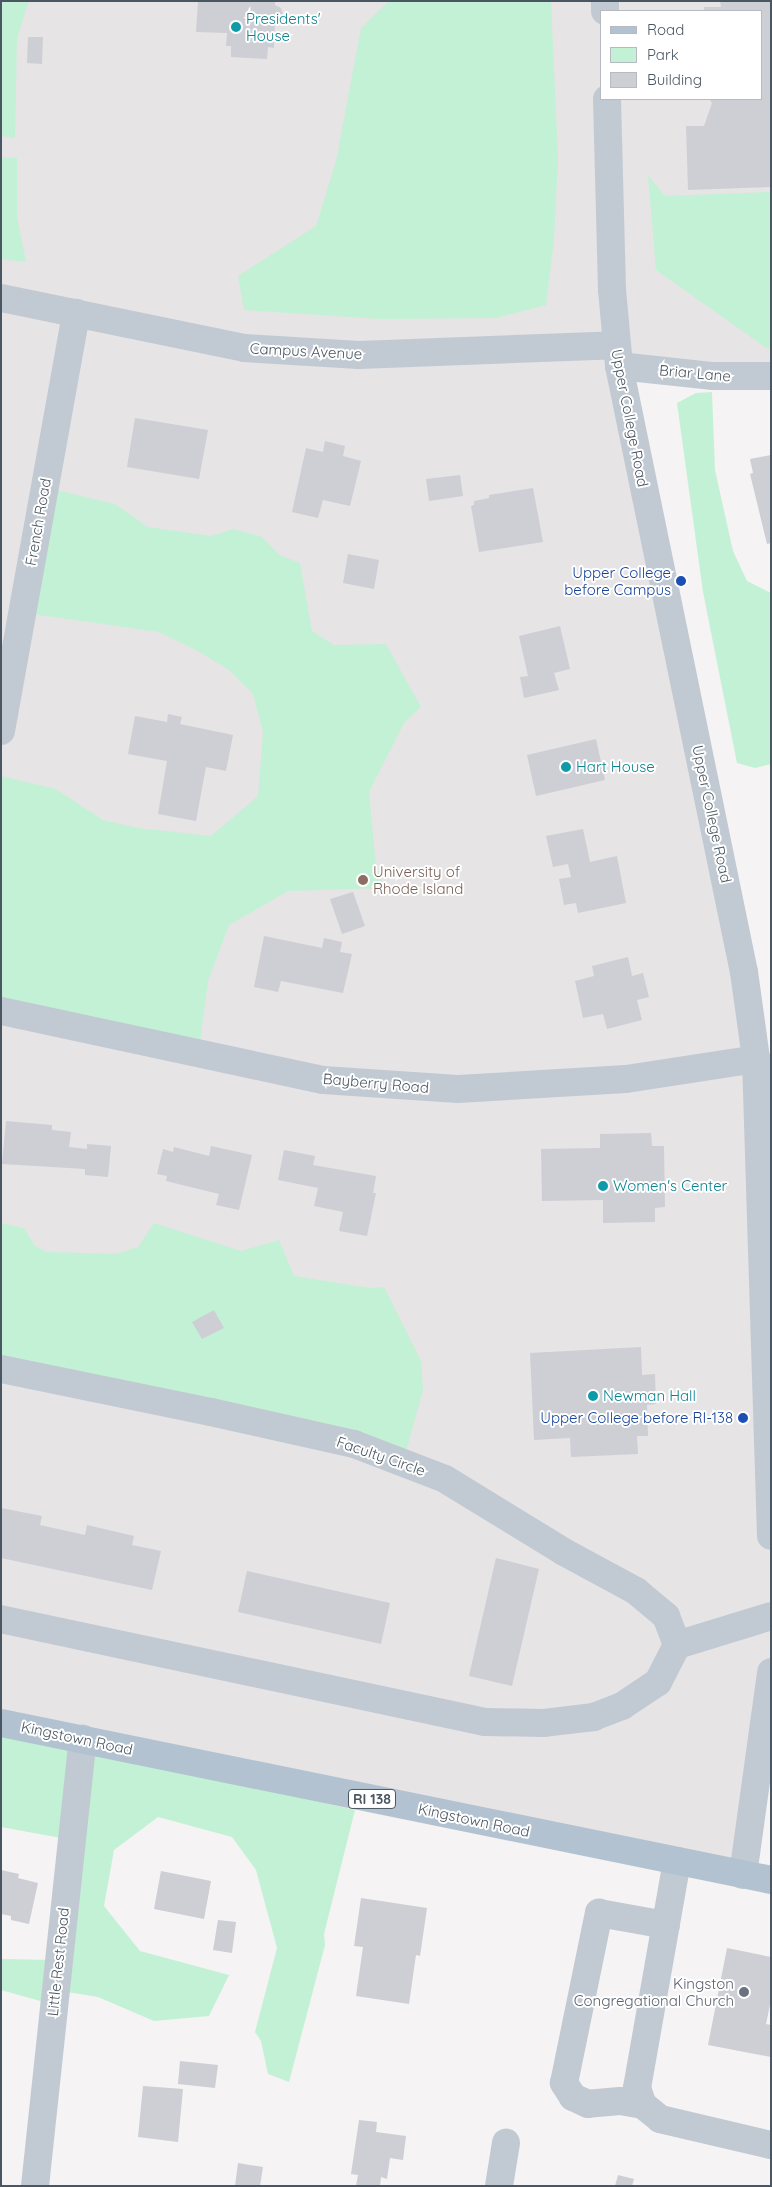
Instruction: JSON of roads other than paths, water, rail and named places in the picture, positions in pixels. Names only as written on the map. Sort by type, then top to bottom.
[{"type":"main road","name":"Kingstown Road","points":[[1,1722],[771,1880]]},
{"type":"street","name":"Upper College Road","points":[[607,100],[617,356],[742,962],[756,1059],[771,1536]]},
{"type":"street","name":"Campus Avenue","points":[[1,298],[244,348],[350,355],[617,356]]},
{"type":"street","name":"French Road","points":[[1,732],[76,314]]},
{"type":"street","name":"Briar Lane","points":[[617,356],[713,376],[771,376]]},
{"type":"street","name":"Bayberry Road","points":[[1,1011],[323,1080],[458,1089],[626,1078],[756,1059]]},
{"type":"street","name":"Faculty Circle","points":[[1,1369],[211,1412],[354,1444],[446,1479],[564,1552],[636,1590],[666,1616],[677,1645]]},
{"type":"street","points":[[1,1619],[485,1722],[544,1723],[594,1717],[622,1706],[658,1682],[677,1645],[771,1616]]},
{"type":"street","points":[[743,1875],[771,1672]]},
{"type":"street","name":"Little Rest Road","points":[[35,2186],[83,1739]]},
{"type":"street","points":[[677,1862],[636,2088],[644,2105],[660,2119],[771,2146]]},
{"type":"street","points":[[644,2105],[620,2101],[588,2104],[573,2097],[564,2083],[599,1913],[666,1925]]},
{"type":"street","points":[[499,2186],[506,2143]]},
{"type":"place","name":"Presidents' House","points":[[236,27]]},
{"type":"place","name":"Upper College before Campus","points":[[681,581]]},
{"type":"place","name":"Hart House","points":[[566,767]]},
{"type":"place","name":"University of Rhode Island","points":[[363,880]]},
{"type":"place","name":"Women's Center","points":[[603,1186]]},
{"type":"place","name":"Newman Hall","points":[[593,1396]]},
{"type":"place","name":"Upper College before RI-138","points":[[743,1418]]},
{"type":"place","name":"Kingston Congregational Church","points":[[744,1992]]}]
